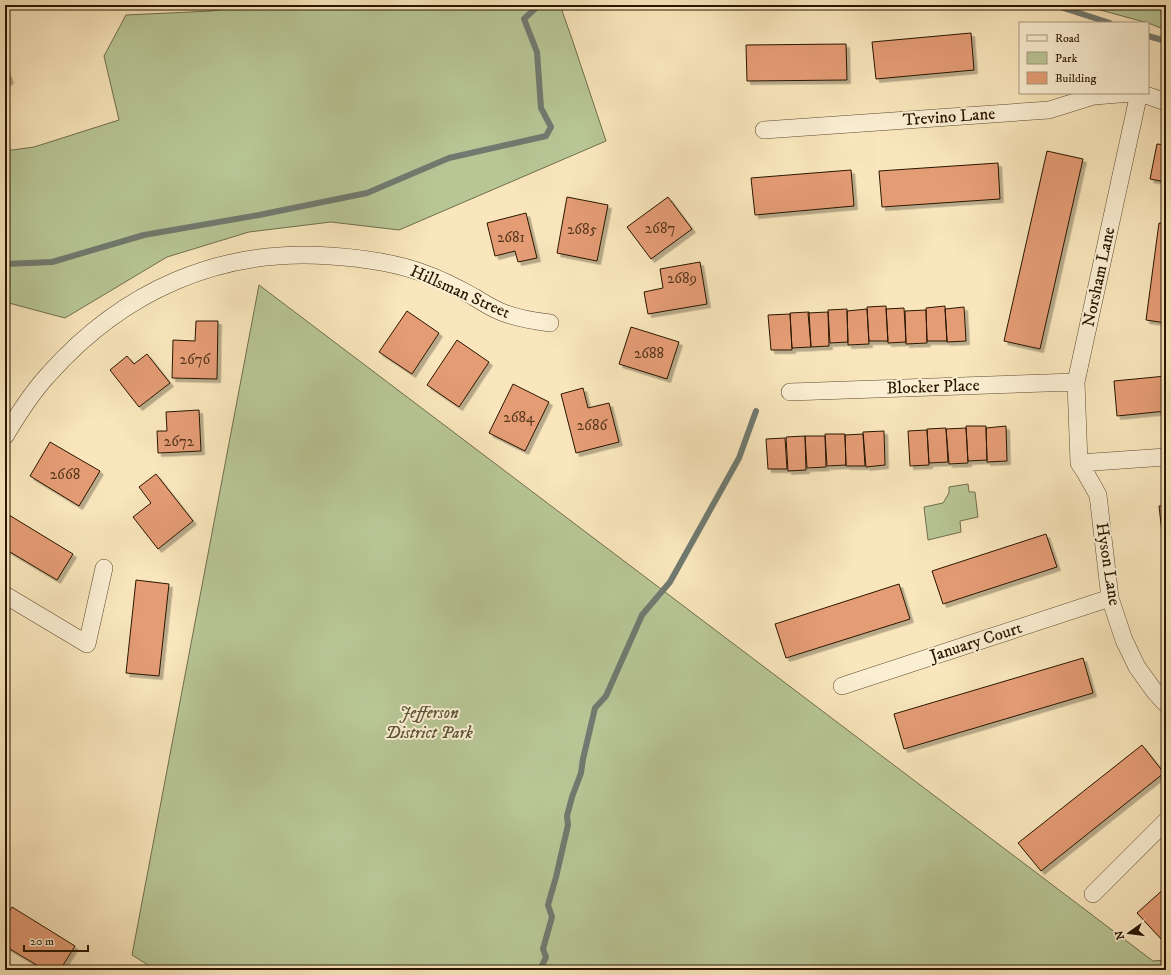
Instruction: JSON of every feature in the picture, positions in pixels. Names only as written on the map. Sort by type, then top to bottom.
[{"type":"street","name":"Trevino Lane","points":[[764,130],[1048,110],[1094,96],[1119,94]]},
{"type":"street","name":"Norsham Lane","points":[[1079,463],[1076,382],[1140,94]]},
{"type":"street","points":[[1143,94],[1166,102]]},
{"type":"street","name":"Hillsman Street","points":[[5,436],[48,375],[86,337],[112,316],[150,293],[189,275],[220,265],[261,257],[303,254],[347,257],[386,262],[423,273],[459,289],[498,311],[523,319],[550,323]]},
{"type":"street","name":"Blocker Place","points":[[790,392],[1076,382]]},
{"type":"street","points":[[1079,463],[1166,457]]},
{"type":"street","name":"Hyson Lane","points":[[1079,463],[1098,495],[1110,598],[1124,640],[1137,667],[1154,692],[1166,704]]},
{"type":"street","points":[[5,595],[87,644],[104,568]]},
{"type":"street","name":"January Court","points":[[842,686],[1110,598]]},
{"type":"street","points":[[1093,894],[1166,821]]},
{"type":"green space","points":[[247,5],[560,5],[606,141],[399,230],[331,222],[249,232],[167,257],[65,318],[5,302],[5,151],[34,147],[119,120],[104,56],[126,15],[211,11]]},
{"type":"green space","points":[[1082,5],[1166,5],[1166,30],[1149,23],[1149,22]]},
{"type":"green space","name":"Jefferson District Park","points":[[259,285],[1153,961],[1166,960],[1166,970],[156,970],[132,955]]},
{"type":"green space","points":[[968,484],[969,492],[975,492],[978,517],[960,521],[961,532],[928,540],[924,507],[943,503],[949,493],[949,487]]},
{"type":"building","points":[[971,33],[974,70],[876,79],[872,42]]},
{"type":"building","points":[[846,44],[847,80],[747,81],[746,45]]},
{"type":"building","points":[[5,66],[10,80],[5,83]]},
{"type":"building","points":[[1157,144],[1166,145],[1166,182],[1150,179]]},
{"type":"building","points":[[1047,151],[1083,159],[1040,349],[1004,341]]},
{"type":"building","points":[[998,163],[1000,199],[882,207],[879,171]]},
{"type":"building","points":[[851,170],[854,206],[755,215],[751,178]]},
{"type":"building","points":[[567,197],[608,205],[597,261],[557,253]]},
{"type":"building","points":[[668,197],[692,229],[651,259],[627,227]]},
{"type":"building","points":[[526,213],[537,258],[518,262],[515,251],[495,256],[487,223]]},
{"type":"building","points":[[1159,223],[1166,224],[1166,323],[1146,320]]},
{"type":"building","points":[[700,262],[707,304],[648,314],[644,292],[663,288],[660,269]]},
{"type":"building","points":[[886,306],[888,341],[869,341],[867,307]]},
{"type":"building","points":[[945,306],[947,341],[927,341],[926,308]]},
{"type":"building","points":[[964,307],[966,341],[947,342],[945,309]]},
{"type":"building","points":[[904,308],[906,342],[888,343],[886,309]]},
{"type":"building","points":[[847,309],[848,342],[830,343],[828,310]]},
{"type":"building","points":[[867,309],[869,344],[848,345],[847,311]]},
{"type":"building","points":[[926,310],[927,343],[906,344],[905,311]]},
{"type":"building","points":[[407,311],[439,333],[412,374],[379,352]]},
{"type":"building","points":[[809,312],[811,347],[792,348],[790,313]]},
{"type":"building","points":[[828,312],[829,346],[811,347],[808,313]]},
{"type":"building","points":[[790,314],[792,350],[771,350],[768,315]]},
{"type":"building","points":[[196,321],[218,321],[217,379],[172,378],[173,340],[195,341]]},
{"type":"building","points":[[631,327],[679,342],[667,379],[619,364]]},
{"type":"building","points":[[457,340],[489,362],[459,407],[427,385]]},
{"type":"building","points":[[147,354],[170,383],[139,407],[110,370],[127,356],[134,364]]},
{"type":"building","points":[[1166,376],[1166,411],[1117,416],[1114,381]]},
{"type":"building","points":[[513,384],[549,402],[525,451],[489,433]]},
{"type":"building","points":[[583,388],[588,408],[609,403],[619,442],[576,453],[561,394]]},
{"type":"building","points":[[199,410],[201,451],[158,453],[157,431],[167,431],[166,412]]},
{"type":"building","points":[[966,426],[986,426],[987,460],[968,461]]},
{"type":"building","points":[[1006,426],[1007,461],[987,462],[986,428]]},
{"type":"building","points":[[946,428],[948,462],[929,463],[927,429]]},
{"type":"building","points":[[966,428],[968,463],[949,464],[946,429]]},
{"type":"building","points":[[927,430],[929,465],[910,466],[908,431]]},
{"type":"building","points":[[884,431],[885,465],[866,467],[863,432]]},
{"type":"building","points":[[825,434],[845,434],[846,465],[827,466]]},
{"type":"building","points":[[863,434],[865,466],[846,466],[845,435]]},
{"type":"building","points":[[805,436],[825,436],[826,467],[807,468]]},
{"type":"building","points":[[805,436],[806,470],[788,471],[786,437]]},
{"type":"building","points":[[785,438],[787,469],[768,469],[766,439]]},
{"type":"building","points":[[50,442],[100,471],[79,506],[30,476]]},
{"type":"building","points":[[156,474],[193,521],[158,549],[133,517],[151,503],[139,487]]},
{"type":"building","points":[[1166,505],[1166,541],[1163,542],[1159,506]]},
{"type":"building","points":[[9,515],[73,554],[57,580],[5,549],[5,523]]},
{"type":"building","points":[[1046,534],[1057,567],[943,604],[932,571]]},
{"type":"building","points":[[136,580],[169,584],[159,676],[126,673]]},
{"type":"building","points":[[899,584],[910,619],[786,658],[775,624]]},
{"type":"building","points":[[1083,658],[1093,693],[904,749],[894,714]]},
{"type":"building","points":[[1142,745],[1164,773],[1041,871],[1018,843]]},
{"type":"building","points":[[1166,887],[1166,937],[1162,940],[1137,913]]},
{"type":"building","points":[[12,907],[75,946],[60,970],[45,970],[5,946],[5,918]]},
{"type":"waterway","points":[[5,264],[52,262],[144,235],[259,215],[367,193],[449,158],[546,136],[551,127],[541,108],[537,52],[524,19],[539,5]]},
{"type":"waterway","points":[[1054,5],[1107,22]]},
{"type":"waterway","points":[[1149,36],[1166,41]]},
{"type":"waterway","points":[[540,970],[546,957],[543,949],[552,917],[548,905],[568,825],[567,816],[581,773],[595,708],[606,696],[642,615],[670,582],[739,458],[756,411]]}]
